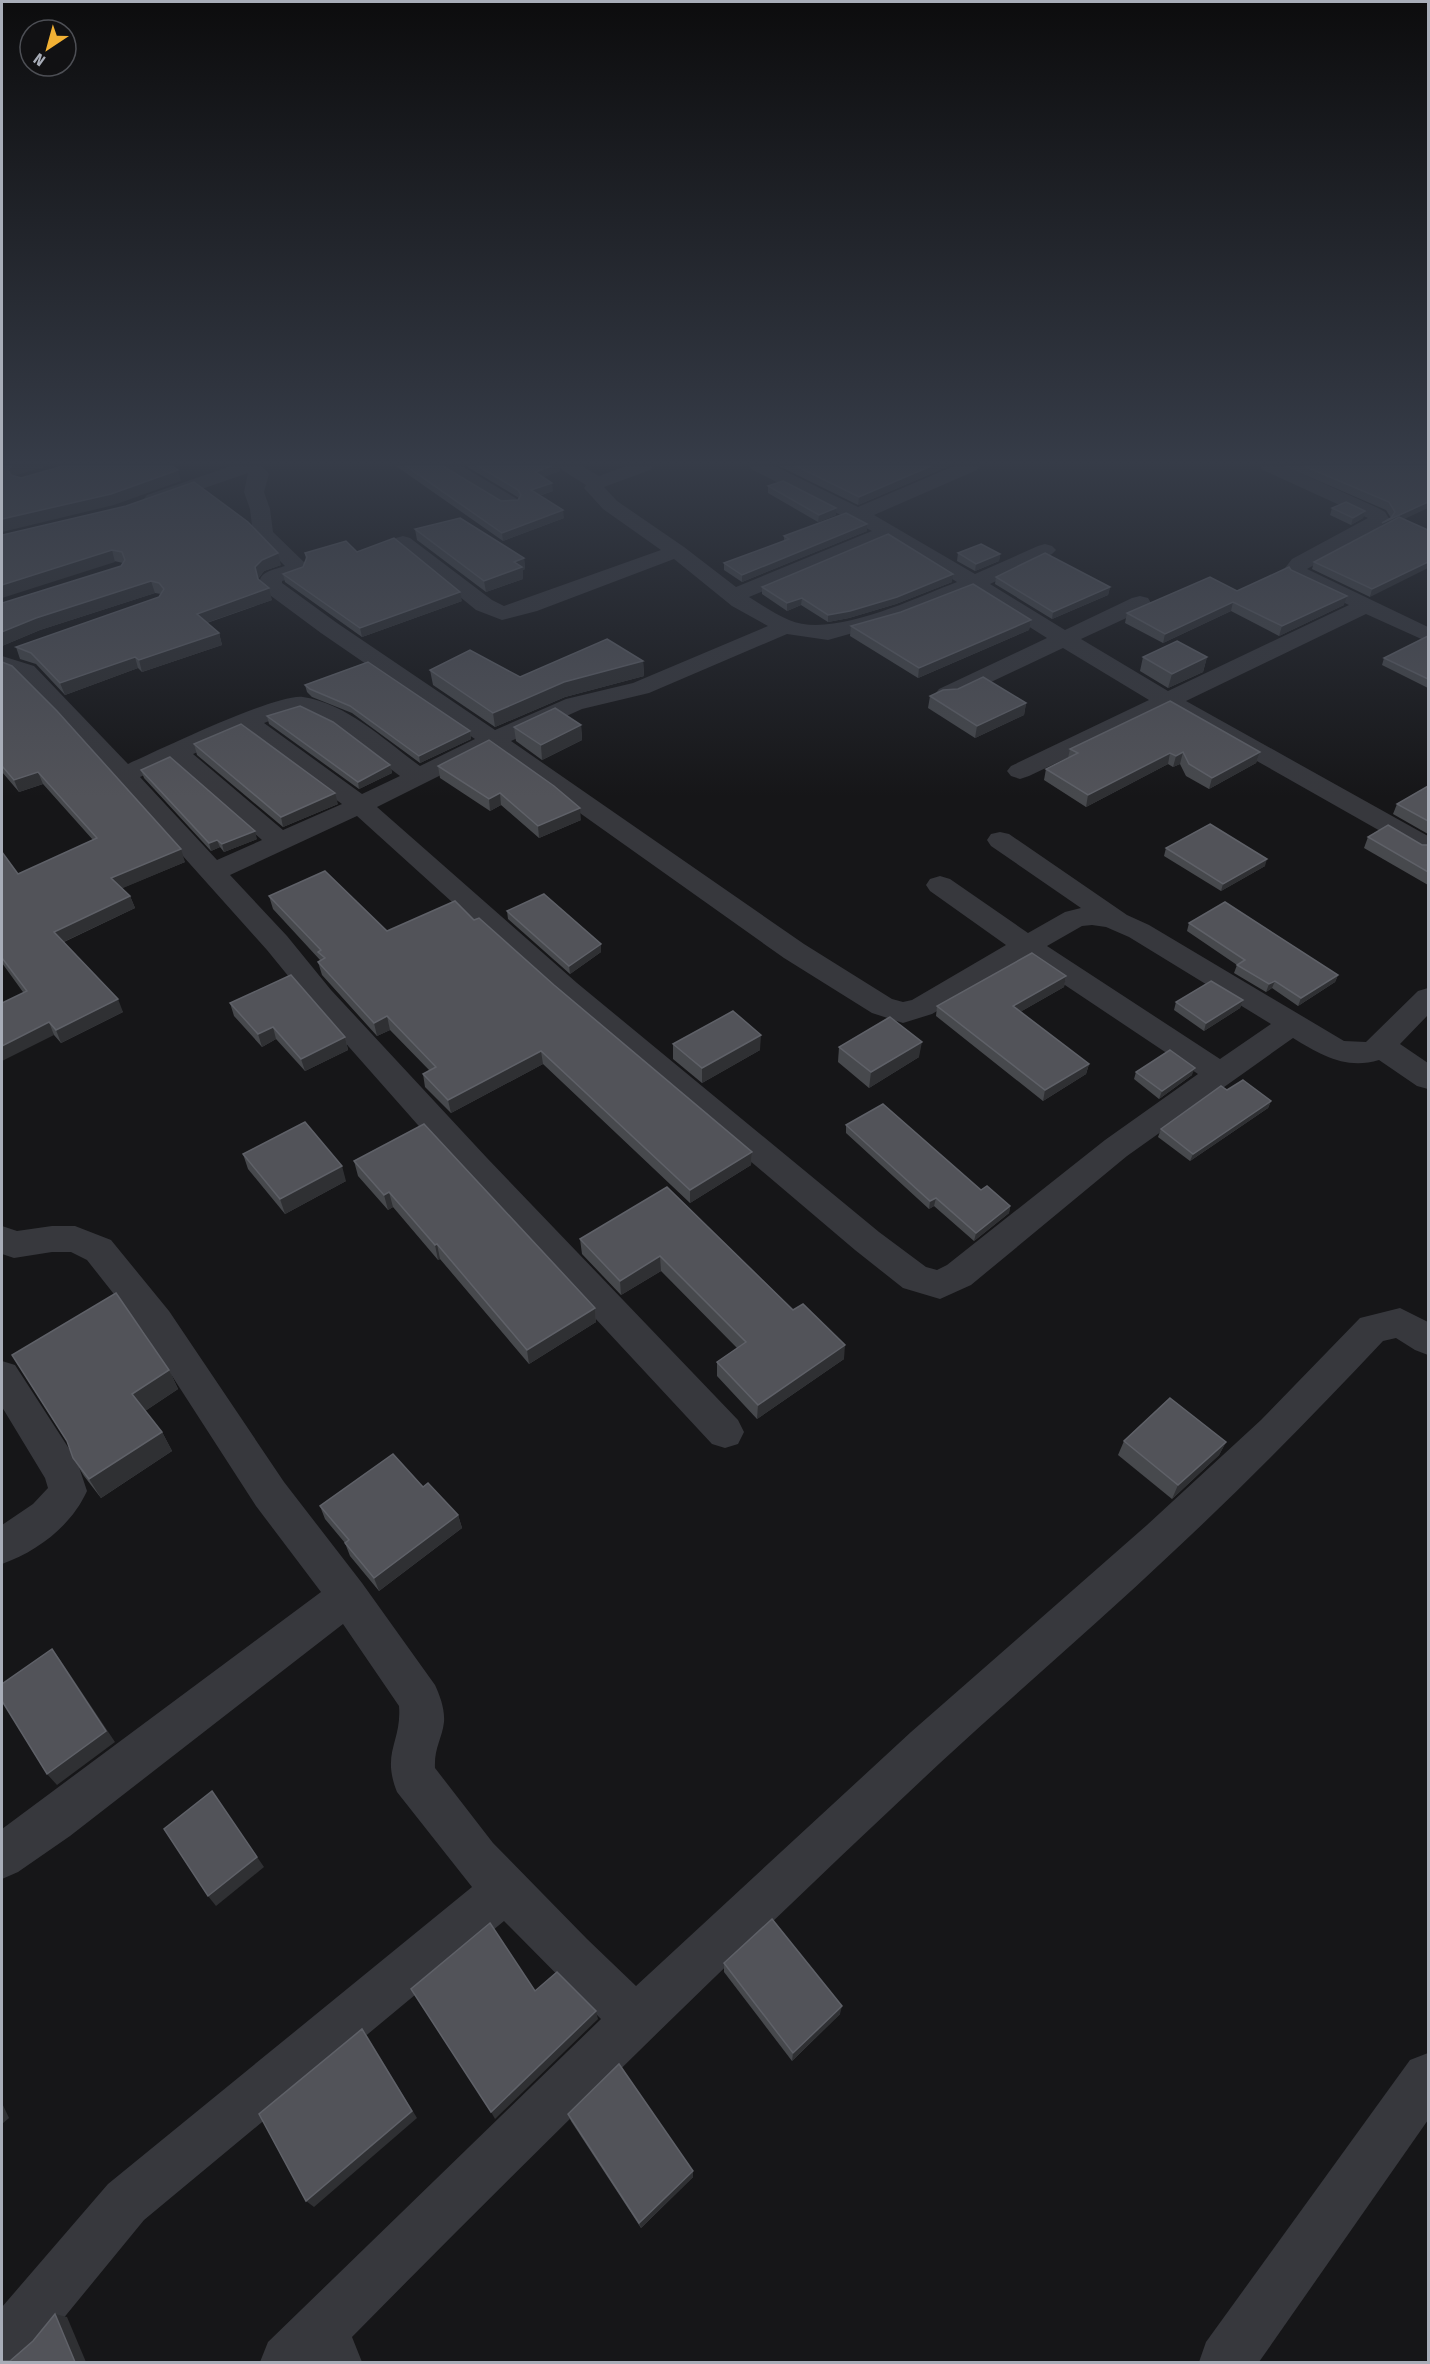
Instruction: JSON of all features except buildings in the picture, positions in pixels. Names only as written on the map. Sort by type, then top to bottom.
[{"type":"street","points":[[277,576],[271,578],[271,585],[329,628],[794,951],[882,1006],[903,1013],[922,1007],[1075,918],[1092,915],[1118,920]]},
{"type":"street","points":[[447,576],[484,605],[502,613],[529,606],[608,576]]},
{"type":"street","points":[[708,576],[733,596],[785,627],[828,633],[891,615],[988,576]]},
{"type":"street","points":[[733,596],[780,576]]},
{"type":"street","points":[[963,576],[1168,701],[1428,847]]},
{"type":"street","points":[[1302,576],[1428,634]]},
{"type":"street","points":[[947,693],[1140,603]]},
{"type":"street","points":[[1020,771],[1365,606]]},
{"type":"street","points":[[214,872],[574,704],[641,688],[785,627]]},
{"type":"street","points":[[8,656],[26,671],[125,774],[277,943],[321,997],[475,1167],[725,1432]]},
{"type":"street","points":[[125,774],[289,705],[308,705],[350,727],[417,776]]},
{"type":"street","points":[[246,722],[360,805],[567,990],[867,1241],[915,1278],[940,1285],[959,1275],[1116,1148],[1292,1024]]},
{"type":"street","points":[[176,752],[280,841]]},
{"type":"street","points":[[1000,840],[1118,920],[1336,1050],[1359,1054],[1375,1051],[1428,998]]},
{"type":"street","points":[[940,885],[1028,947],[1222,1075]]},
{"type":"street","points":[[1380,1046],[1428,1078]]},
{"type":"street","points":[[2,1239],[14,1245],[52,1239],[75,1239],[99,1250],[156,1321],[270,1494],[348,1596],[420,1701],[422,1722],[412,1753],[413,1776],[477,1859],[636,2019]]},
{"type":"street","points":[[314,2352],[636,2019],[926,1747],[1161,1538],[1274,1431],[1373,1328],[1400,1323],[1428,1340]]},
{"type":"street","points":[[2,1376],[63,1473],[68,1491],[61,1505],[45,1519],[2,1546]]},
{"type":"street","points":[[2,1856],[54,1820],[348,1596]]},
{"type":"street","points":[[2,2344],[25,2322],[126,2202],[506,1890]]},
{"type":"street","points":[[1227,2362],[1428,2078]]}]
